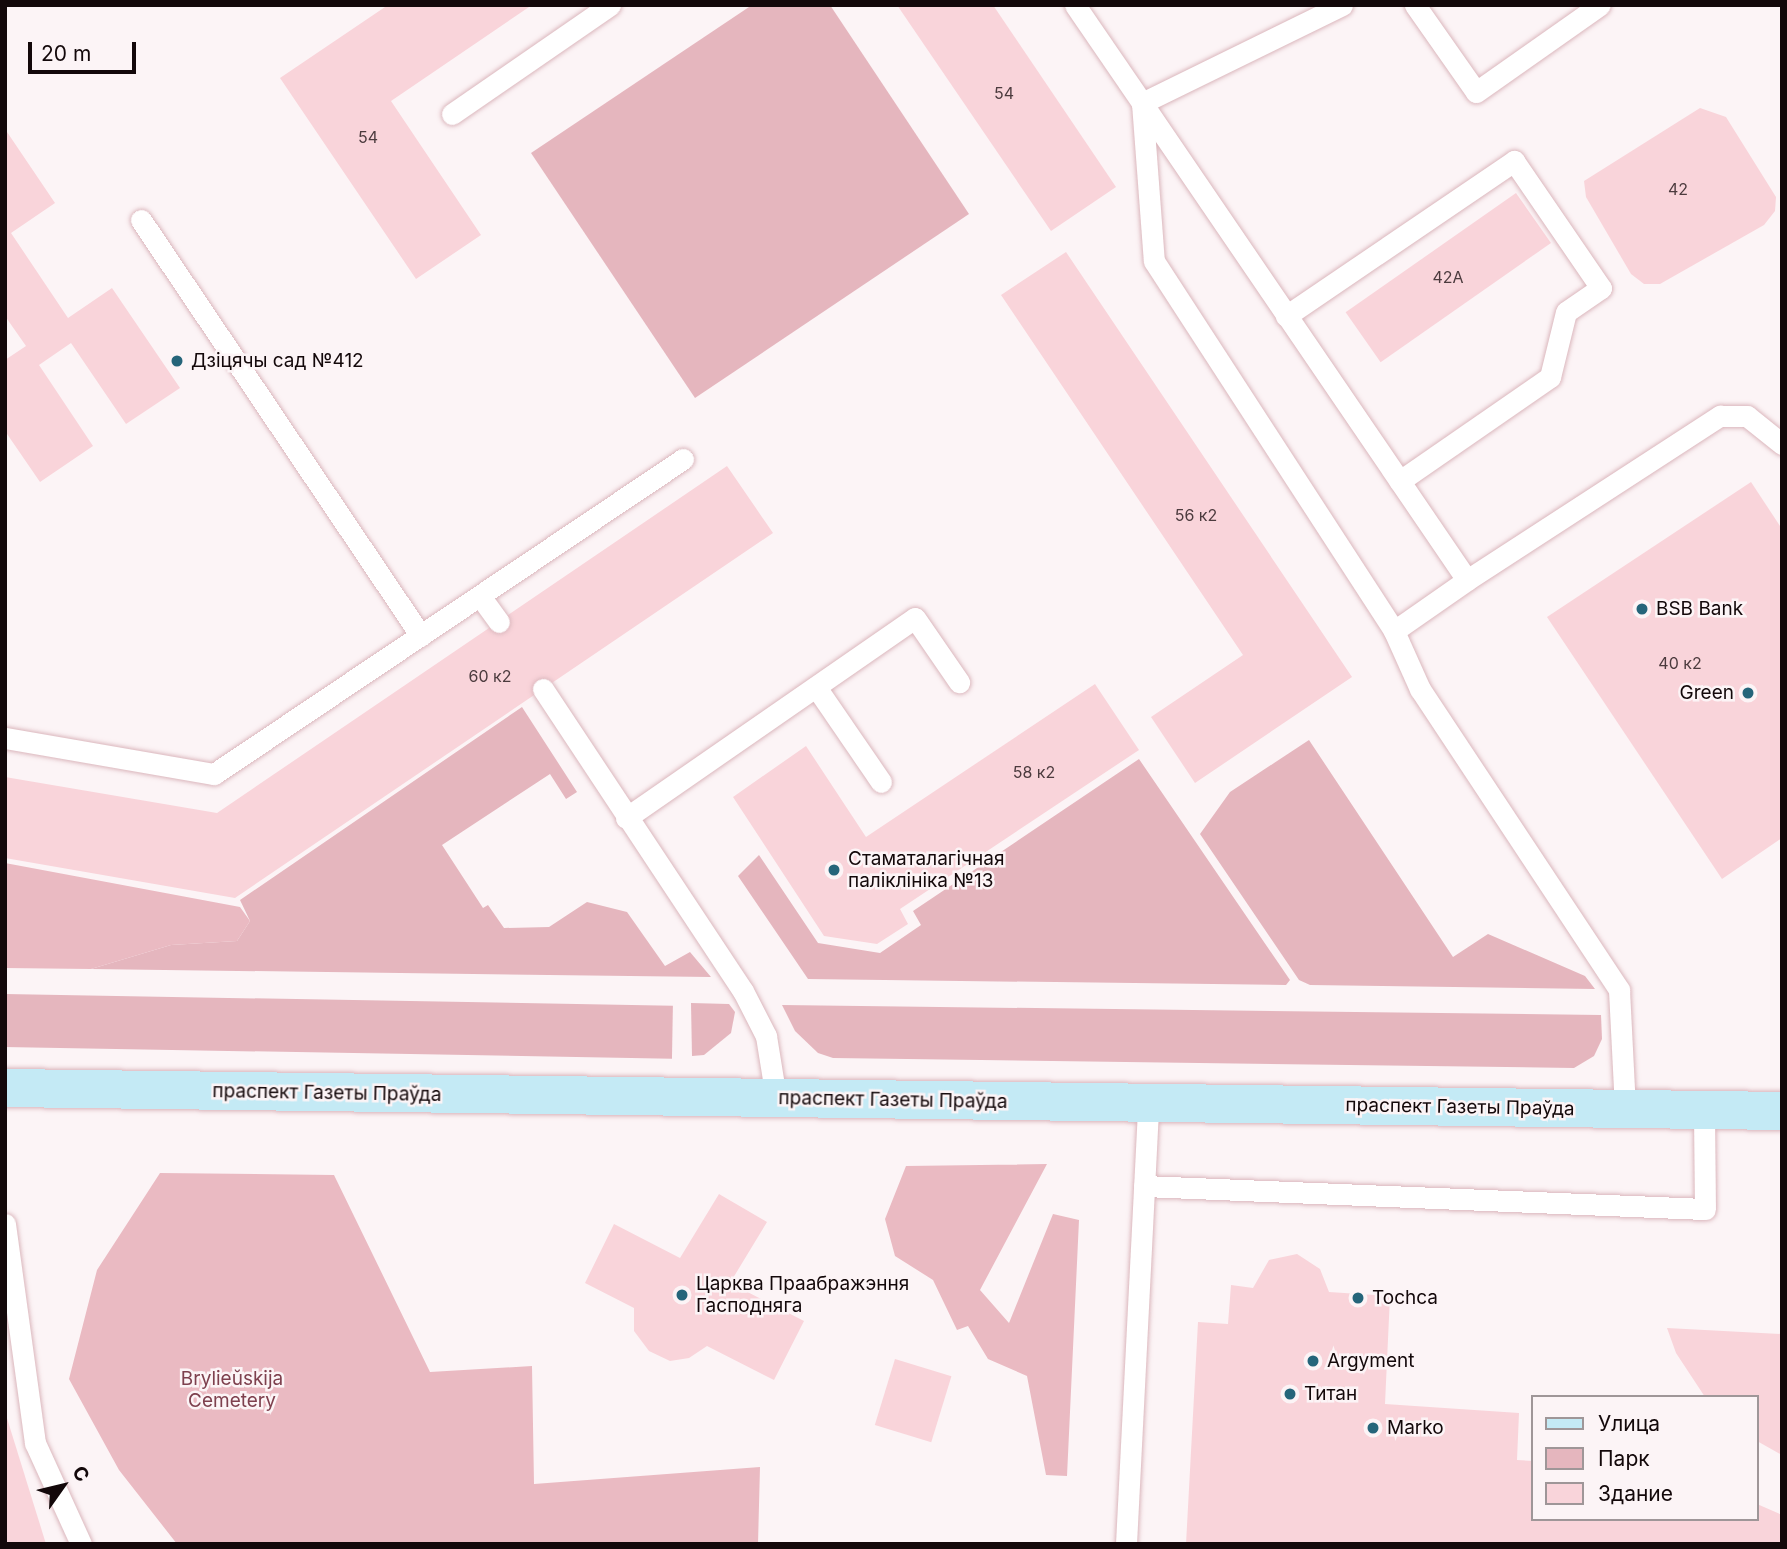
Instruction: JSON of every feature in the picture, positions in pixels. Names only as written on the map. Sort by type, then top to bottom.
[{"type":"main road","name":"праспект Газеты Праўда","points":[[5,1088],[1782,1111]]},
{"type":"lane","points":[[452,114],[610,5]]},
{"type":"lane","points":[[1075,5],[1468,580]]},
{"type":"lane","points":[[1142,103],[1342,5]]},
{"type":"lane","points":[[1415,5],[1476,92],[1600,5]]},
{"type":"lane","points":[[1142,103],[1154,261],[1394,631],[1420,689],[1619,990],[1625,1110]]},
{"type":"lane","points":[[1286,316],[1514,161],[1601,288],[1566,312],[1550,377],[1399,481]]},
{"type":"lane","points":[[141,220],[421,636]]},
{"type":"lane","points":[[1394,631],[1720,416],[1746,416],[1782,444]]},
{"type":"lane","points":[[5,738],[214,774],[683,460]]},
{"type":"lane","points":[[480,596],[499,622]]},
{"type":"lane","points":[[626,818],[915,618],[959,682]]},
{"type":"lane","points":[[816,687],[881,782]]},
{"type":"lane","points":[[542,689],[743,991],[766,1037],[776,1098]]},
{"type":"lane","points":[[1126,1544],[1148,1103]]},
{"type":"lane","points":[[1144,1186],[1705,1209],[1704,1111]]},
{"type":"lane","points":[[5,1224],[35,1443],[81,1544]]},
{"type":"green space","points":[[752,5],[830,5],[969,214],[695,398],[531,153]]},
{"type":"green space","points":[[522,707],[577,792],[566,799],[550,774],[442,845],[483,908],[488,905],[504,928],[549,927],[587,902],[627,912],[665,966],[690,952],[711,977],[91,969],[171,945],[237,941],[250,921],[240,900]]},
{"type":"green space","points":[[1309,740],[1453,957],[1488,934],[1585,976],[1595,989],[1310,985],[1299,980],[1200,834],[1230,792]]},
{"type":"green space","points":[[1139,759],[1290,980],[1286,985],[808,979],[738,876],[759,855],[818,943],[880,953],[921,925],[913,911]]},
{"type":"green space","points":[[5,863],[240,907],[250,921],[237,941],[171,945],[91,969],[5,968]]},
{"type":"green space","points":[[5,994],[673,1006],[672,1059],[5,1047]]},
{"type":"green space","points":[[691,1003],[729,1004],[735,1012],[731,1033],[704,1055],[692,1056]]},
{"type":"green space","points":[[782,1005],[1601,1015],[1602,1039],[1594,1056],[1574,1068],[833,1058],[818,1053],[795,1031]]},
{"type":"green space","points":[[1047,1164],[980,1290],[1009,1323],[1053,1214],[1079,1220],[1067,1476],[1046,1475],[1027,1376],[988,1359],[968,1326],[957,1330],[933,1280],[895,1256],[885,1219],[906,1166]]},
{"type":"green space","name":"Brylieŭskija Cemetery","points":[[160,1173],[334,1175],[430,1372],[532,1366],[534,1484],[760,1467],[758,1544],[177,1544],[119,1470],[69,1379],[97,1270]]},
{"type":"building","points":[[388,5],[532,5],[391,101],[481,235],[416,279],[280,78]]},
{"type":"building","points":[[897,5],[993,5],[1116,187],[1051,231]]},
{"type":"building","points":[[1700,108],[1726,117],[1776,197],[1775,211],[1764,225],[1660,284],[1644,284],[1631,274],[1586,197],[1584,181]]},
{"type":"building","points":[[5,129],[55,203],[11,233],[68,318],[112,288],[180,388],[126,424],[71,343],[39,365],[93,446],[40,482],[5,431],[5,360],[26,346],[5,316]]},
{"type":"building","points":[[1516,193],[1551,243],[1381,362],[1346,312]]},
{"type":"building","points":[[1066,252],[1352,677],[1195,783],[1151,717],[1243,655],[1001,295]]},
{"type":"building","points":[[727,466],[773,533],[235,898],[5,858],[5,777],[217,813]]},
{"type":"building","points":[[1751,482],[1782,529],[1782,838],[1722,879],[1547,617]]},
{"type":"building","points":[[1095,684],[1139,750],[900,909],[908,924],[877,944],[824,936],[733,797],[806,746],[866,837]]},
{"type":"building","name":"Царква Праабражэння Гасподняга","points":[[719,1194],[767,1222],[730,1283],[804,1321],[774,1380],[707,1346],[689,1358],[670,1361],[649,1351],[634,1331],[634,1308],[585,1283],[614,1224],[680,1258]]},
{"type":"building","name":"Титан","points":[[1297,1254],[1320,1269],[1329,1292],[1390,1296],[1385,1404],[1519,1413],[1517,1460],[1532,1461],[1532,1521],[1759,1521],[1759,1505],[1782,1515],[1782,1544],[1186,1544],[1198,1322],[1228,1324],[1231,1285],[1253,1288],[1269,1260]]},
{"type":"building","points":[[1667,1328],[1782,1334],[1782,1455],[1759,1442],[1759,1395],[1704,1395],[1676,1353]]},
{"type":"building","points":[[895,1359],[951,1376],[931,1442],[875,1425]]},
{"type":"building","points":[[6,1415],[46,1544],[5,1544]]},
{"type":"place","name":"Дзіцячы сад №412","points":[[177,361]]},
{"type":"place","name":"BSB Bank","points":[[1642,609]]},
{"type":"place","name":"Green","points":[[1748,693]]},
{"type":"place","name":"Стаматалагічная паліклініка №13","points":[[834,870]]},
{"type":"place","name":"Царква Праабражэння Гасподняга","points":[[682,1295]]},
{"type":"place","name":"Tochca","points":[[1358,1298]]},
{"type":"place","name":"Argyment","points":[[1313,1361]]},
{"type":"place","name":"Титан","points":[[1290,1394]]},
{"type":"place","name":"Marko","points":[[1373,1428]]}]
